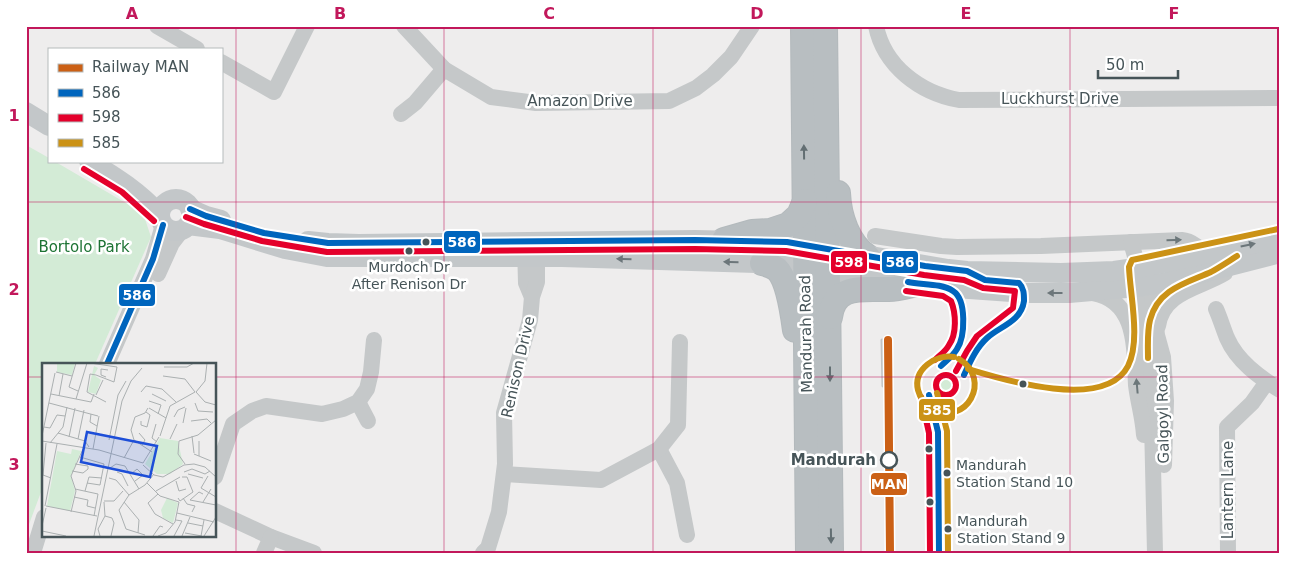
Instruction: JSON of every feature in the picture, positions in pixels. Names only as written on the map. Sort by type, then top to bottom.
[{"type":"highway","name":"Mandurah Road","points":[[803,26],[808,553]]},
{"type":"highway","name":"Mandurah Road","points":[[825,26],[831,553]]},
{"type":"highway","points":[[826,102],[837,158],[838,197],[844,222],[852,242],[861,252],[872,246]]},
{"type":"highway","points":[[724,240],[752,232],[770,232],[788,225],[799,215],[805,201]]},
{"type":"highway","points":[[762,263],[778,270],[784,281],[792,313],[796,354],[807,401]]},
{"type":"highway","points":[[829,325],[833,305],[846,292],[872,288],[893,289],[917,284]]},
{"type":"main road","points":[[26,112],[48,125]]},
{"type":"main road","points":[[26,125],[48,137]]},
{"type":"main road","points":[[91,162],[176,217],[206,216],[264,233],[328,243],[531,250],[762,263],[805,255]]},
{"type":"main road","points":[[111,162],[152,192],[176,217]]},
{"type":"main road","points":[[828,259],[872,246],[967,271],[1085,273],[1138,267],[1280,238]]},
{"type":"main road","points":[[531,250],[724,240],[828,259],[917,284],[945,288],[1024,293],[1089,292],[1145,286],[1280,254]]},
{"type":"street","points":[[157,26],[195,48]]},
{"type":"street","points":[[222,63],[274,92],[306,26]]},
{"type":"street","name":"Amazon Drive","points":[[404,26],[444,70],[491,97],[536,102],[669,101],[696,88],[713,76],[731,57],[752,26]]},
{"type":"street","name":"Luckhurst Drive","points":[[876,26],[885,50],[898,69],[919,86],[945,98],[959,100],[1280,98]]},
{"type":"street","points":[[400,114],[415,103],[444,70]]},
{"type":"street","points":[[107,363],[153,259],[176,217]]},
{"type":"street","points":[[118,363],[172,243],[176,217]]},
{"type":"street","points":[[872,246],[957,247],[1188,240],[1203,251],[1214,252]]},
{"type":"street","name":"Galgoyl Road","points":[[1131,242],[1145,286],[1163,357],[1166,401],[1164,553]]},
{"type":"street","name":"Renison Drive","points":[[483,553],[488,548],[499,512],[504,474],[504,413],[528,333],[532,297],[537,282],[531,250]]},
{"type":"street","points":[[1157,332],[1161,313],[1171,301],[1191,288],[1215,279],[1244,262]]},
{"type":"street","name":"Galgoyl Road","points":[[1145,286],[1142,322],[1147,341],[1151,379],[1155,553]]},
{"type":"street","points":[[1089,292],[1114,300],[1123,313],[1132,333],[1135,348],[1136,386],[1144,433],[1146,480],[1153,521]]},
{"type":"street","points":[[1216,309],[1228,340],[1238,355],[1250,368],[1273,386]]},
{"type":"street","points":[[216,474],[233,424],[252,411],[266,406],[322,414],[343,409],[358,402],[367,389],[371,372],[374,340]]},
{"type":"street","points":[[504,474],[601,480],[659,449],[678,425],[680,342]]},
{"type":"street","name":"Lantern Lane","points":[[1228,553],[1227,427],[1273,386]]},
{"type":"street","points":[[358,402],[368,421]]},
{"type":"street","points":[[659,449],[677,483],[687,535]]},
{"type":"street","points":[[216,511],[271,537],[314,553]]},
{"type":"street","points":[[33,553],[42,524]]},
{"type":"street","points":[[43,553],[48,536]]},
{"type":"street","points":[[264,553],[271,537]]},
{"type":"green space","name":"Bortolo Park","points":[[26,145],[48,157],[48,162],[56,162],[143,213],[151,237],[95,363],[42,363],[42,489],[26,535]]},
{"type":"green space","points":[[946,375],[953,378],[956,385],[953,392],[946,395],[939,392],[936,385],[939,378]]},
{"type":"railway","points":[[882,340],[883,386]]},
{"type":"rail line","name":"MAN","points":[[888,340],[890,553]]},
{"type":"transit line","name":"598","points":[[84,169],[122,192],[154,221]]},
{"type":"transit line","name":"586","points":[[190,209],[206,216],[264,233],[328,243],[695,240],[787,242],[925,266],[967,271],[985,280],[1019,283],[1024,294],[1024,301],[1019,314],[983,342],[964,375]]},
{"type":"transit line","name":"598","points":[[186,217],[262,241],[327,252],[695,249],[786,251],[964,280],[983,288],[1015,291],[1013,308],[977,336],[956,371]]},
{"type":"transit line","name":"586","points":[[107,363],[153,259],[163,225]]},
{"type":"transit line","name":"585","points":[[968,369],[1028,385],[1053,389],[1077,390],[1098,387],[1116,380],[1128,366],[1134,343],[1134,317],[1129,267],[1132,260],[1278,229]]},
{"type":"transit line","name":"585","points":[[1148,358],[1149,325],[1154,309],[1159,301],[1174,288],[1211,272],[1237,256]]},
{"type":"transit line","name":"586","points":[[908,282],[948,288],[958,296],[961,302],[963,328],[960,343],[954,354],[941,366]]},
{"type":"transit line","name":"598","points":[[906,291],[943,296],[951,301],[955,317],[952,340],[945,351],[935,360]]},
{"type":"transit line","name":"585","points":[[954,357],[940,358],[927,364],[919,376],[917,382],[919,393],[927,405],[932,408],[944,412],[955,412],[964,407],[971,398],[974,389],[974,378],[969,368],[959,359]]},
{"type":"transit line","name":"598","points":[[946,375],[953,378],[956,385],[953,392],[946,395],[939,392],[936,385],[939,378],[946,375]]},
{"type":"transit line","name":"585","points":[[937,393],[947,431],[948,553]]},
{"type":"transit line","name":"586","points":[[929,395],[938,432],[939,553]]},
{"type":"transit line","name":"598","points":[[921,397],[929,433],[930,553]]},
{"type":"place","name":"Murdoch Dr After Renison Dr","points":[[409,251]]},
{"type":"place","name":"Mandurah","points":[[889,460]]},
{"type":"place","name":"Mandurah Station Stand 10","points":[[947,473]]},
{"type":"place","name":"Mandurah Station Stand 9","points":[[948,529]]}]
